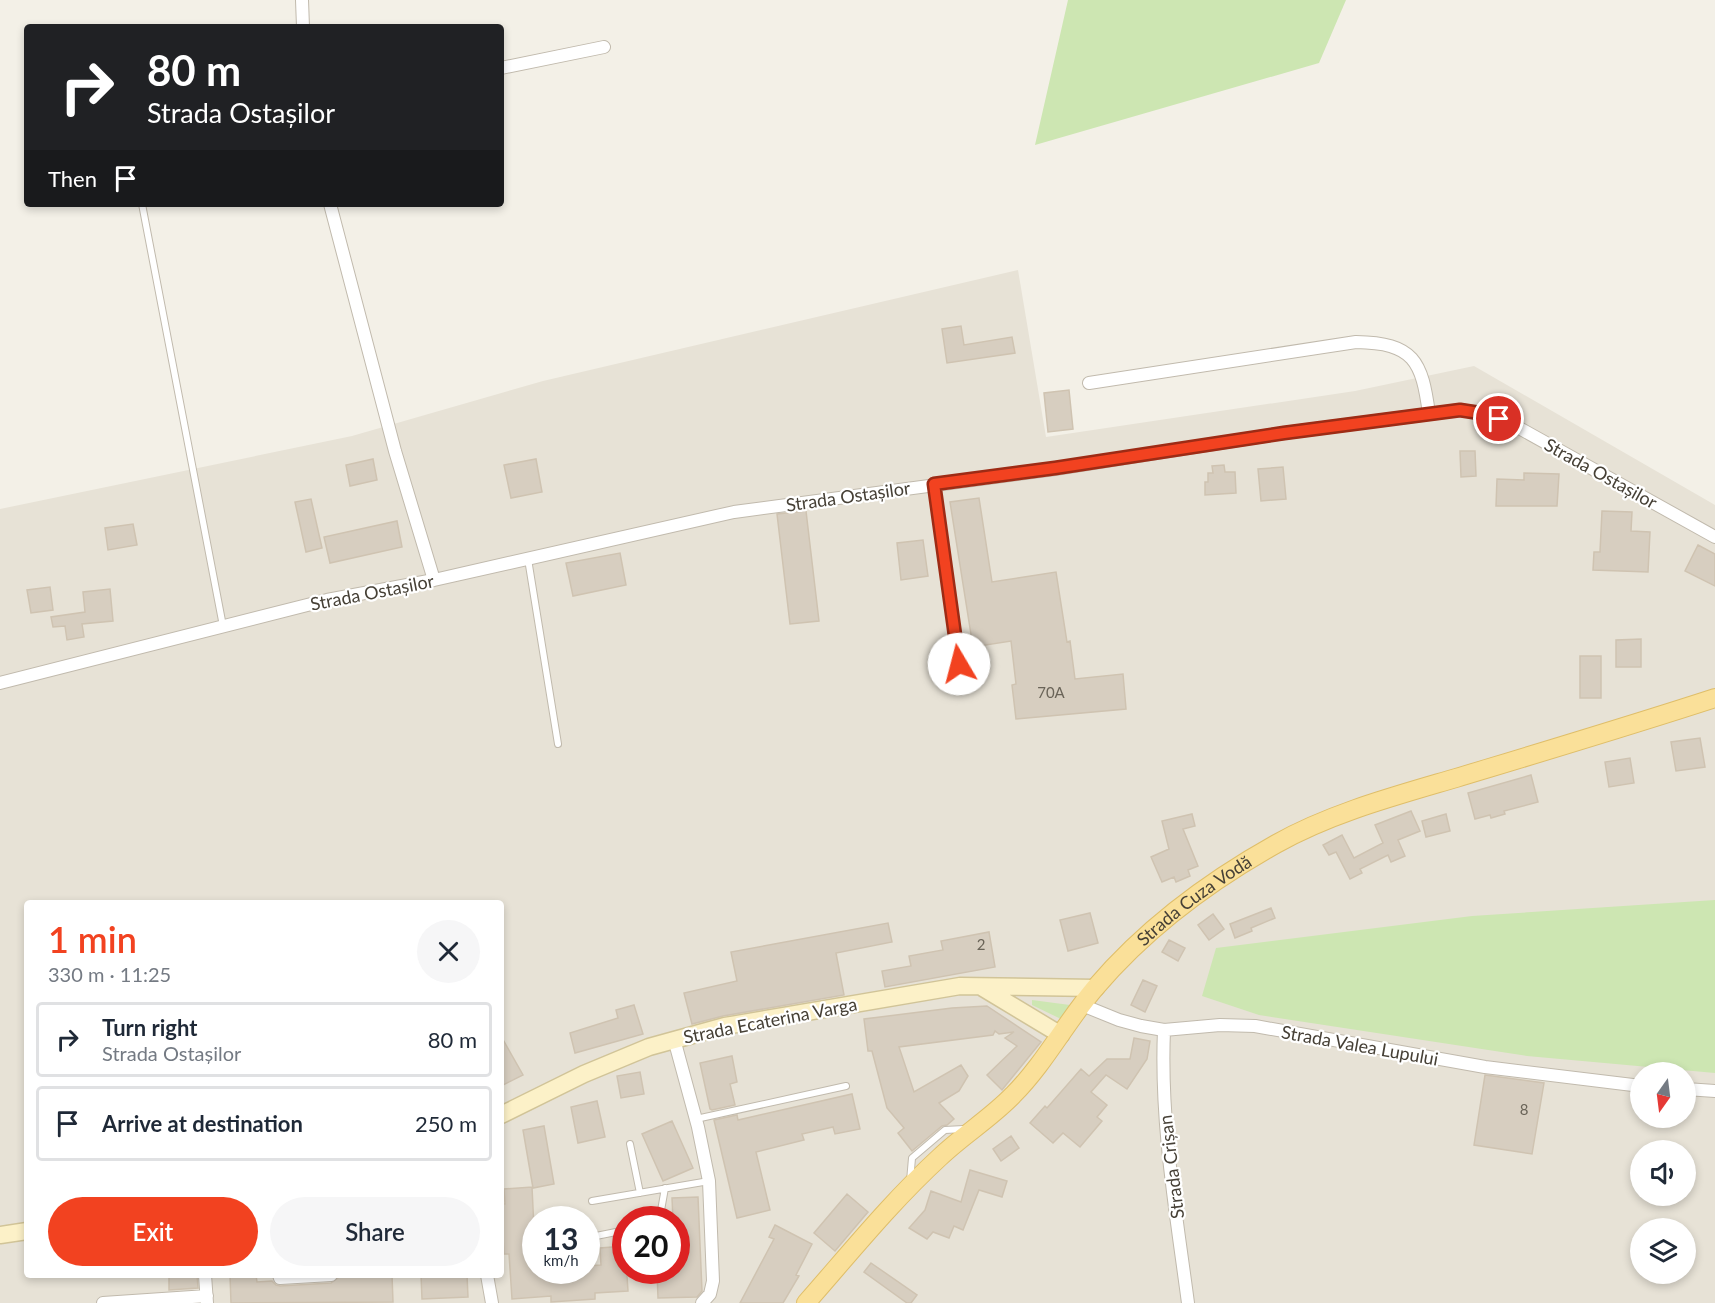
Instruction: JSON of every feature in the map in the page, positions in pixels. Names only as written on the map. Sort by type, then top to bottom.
[{"type":"main road","name":"Strada Cuza Vodă","points":[[806,1303],[909,1186],[1034,1074],[1096,988],[1150,931],[1189,900],[1278,843],[1332,819],[1394,797],[1715,698]]},
{"type":"main road","name":"Strada Ecaterina Varga","points":[[504,1114],[584,1074],[674,1039],[725,1026],[960,986],[1096,988]]},
{"type":"main road","points":[[982,987],[1061,1035]]},
{"type":"main road","points":[[0,1235],[24,1231]]},
{"type":"street","points":[[302,0],[303,24]]},
{"type":"street","points":[[504,67],[604,47]]},
{"type":"street","points":[[331,207],[395,451],[434,580]]},
{"type":"street","points":[[1089,383],[1356,342],[1378,342],[1396,347],[1410,356],[1421,371],[1429,414]]},
{"type":"street","name":"Strada Ostașilor","points":[[0,683],[327,600],[434,580],[734,512],[1460,410],[1486,414],[1512,424],[1715,537]]},
{"type":"street","name":"Strada Valea Lupului","points":[[1082,1005],[1119,1020],[1164,1030],[1220,1025],[1255,1026],[1485,1067],[1630,1085]]},
{"type":"street","name":"Strada Crișan","points":[[1164,1030],[1163,1102],[1188,1303]]},
{"type":"street","points":[[674,1039],[696,1119],[709,1181],[713,1281],[710,1294],[702,1303]]},
{"type":"street","points":[[1696,1090],[1715,1091]]},
{"type":"street","points":[[104,1303],[207,1300],[205,1278]]},
{"type":"street","points":[[488,1278],[492,1303]]},
{"type":"lane","points":[[143,207],[223,626]]},
{"type":"lane","points":[[934,484],[959,664]]},
{"type":"lane","points":[[528,559],[558,744]]},
{"type":"lane","points":[[696,1119],[846,1086]]},
{"type":"lane","points":[[630,1144],[640,1193]]},
{"type":"lane","points":[[592,1201],[709,1181]]},
{"type":"lane","points":[[662,1206],[665,1188]]},
{"type":"shaded area","points":[[1018,270],[1046,437],[1355,391],[1474,366],[1715,505],[1715,1303],[0,1303],[0,509],[352,436],[543,381]]},
{"type":"green space","points":[[1068,0],[1346,0],[1319,63],[1035,145]]},
{"type":"green space","points":[[1715,900],[1715,1073],[1696,1071],[1696,1062],[1630,1062],[1630,1065],[1527,1056],[1259,1015],[1202,996],[1216,948],[1472,916]]},
{"type":"green space","points":[[1032,1000],[1070,1005],[1063,1020],[1032,1005]]},
{"type":"building","points":[[961,326],[964,345],[1012,337],[1015,353],[947,363],[942,329]]},
{"type":"building","points":[[1069,390],[1073,429],[1048,432],[1044,393]]},
{"type":"building","points":[[1460,451],[1475,451],[1476,476],[1461,477]]},
{"type":"building","points":[[373,459],[377,480],[350,486],[346,465]]},
{"type":"building","points":[[536,459],[542,492],[511,498],[504,465]]},
{"type":"building","points":[[1224,465],[1225,472],[1235,472],[1236,493],[1205,495],[1205,482],[1208,482],[1208,473],[1213,473],[1212,466]]},
{"type":"building","points":[[1283,467],[1286,499],[1261,501],[1258,469]]},
{"type":"building","points":[[1524,473],[1559,474],[1557,506],[1496,506],[1497,479],[1524,480]]},
{"type":"building","points":[[979,498],[992,582],[1056,572],[1075,679],[1123,674],[1126,709],[1016,719],[1012,685],[1016,684],[1011,641],[973,647],[950,502]]},
{"type":"building","points":[[311,499],[322,548],[306,552],[295,502]]},
{"type":"building","points":[[806,511],[819,621],[790,624],[777,514]]},
{"type":"building","points":[[1602,511],[1632,512],[1631,531],[1650,532],[1648,572],[1593,570],[1594,552],[1600,552]]},
{"type":"building","points":[[397,521],[402,547],[330,563],[324,537]]},
{"type":"building","points":[[133,524],[137,545],[108,550],[105,528]]},
{"type":"building","points":[[923,540],[928,576],[901,580],[897,543]]},
{"type":"building","points":[[1698,545],[1715,554],[1715,586],[1685,571]]},
{"type":"building","points":[[620,553],[626,585],[573,596],[566,563]]},
{"type":"building","points":[[50,587],[53,610],[31,613],[27,590]]},
{"type":"building","points":[[110,589],[113,621],[82,624],[84,637],[67,640],[65,626],[53,627],[51,617],[85,612],[83,592]]},
{"type":"building","points":[[1641,639],[1641,667],[1616,667],[1616,640]]},
{"type":"building","points":[[1580,656],[1601,656],[1601,698],[1580,698]]},
{"type":"building","points":[[1700,738],[1705,767],[1676,771],[1671,742]]},
{"type":"building","points":[[1630,758],[1634,783],[1609,787],[1605,762]]},
{"type":"building","points":[[1531,775],[1538,802],[1504,811],[1505,814],[1491,818],[1490,815],[1475,819],[1468,793]]},
{"type":"building","points":[[1411,811],[1420,831],[1398,840],[1405,856],[1391,862],[1388,855],[1360,869],[1362,873],[1350,879],[1336,852],[1329,855],[1323,845],[1342,835],[1354,858],[1383,843],[1375,825]]},
{"type":"building","points":[[1192,814],[1195,826],[1183,829],[1198,866],[1188,870],[1190,876],[1176,882],[1174,877],[1162,882],[1151,857],[1169,849],[1162,821]]},
{"type":"building","points":[[1446,814],[1450,831],[1426,837],[1422,821]]},
{"type":"building","points":[[1271,908],[1275,918],[1235,938],[1230,924]]},
{"type":"building","points":[[1090,913],[1098,943],[1068,951],[1060,920]]},
{"type":"building","points":[[1213,914],[1224,929],[1209,940],[1198,925]]},
{"type":"building","points":[[888,923],[892,942],[836,953],[844,995],[723,1016],[692,1024],[684,993],[737,981],[731,952]]},
{"type":"building","points":[[989,932],[995,967],[885,987],[882,971],[911,966],[909,956],[943,950],[941,941]]},
{"type":"building","points":[[1169,940],[1185,948],[1178,961],[1162,952]]},
{"type":"building","points":[[1143,980],[1157,986],[1145,1012],[1131,1005]]},
{"type":"building","points":[[634,1005],[643,1034],[575,1053],[570,1033],[618,1018],[616,1010]]},
{"type":"building","points":[[987,1006],[1041,1042],[1002,1090],[987,1075],[1017,1046],[1005,1038],[1014,1032],[999,1034],[995,1031],[993,1035],[899,1047],[914,1092],[961,1065],[968,1076],[959,1091],[939,1103],[954,1119],[912,1151],[898,1133],[904,1128],[887,1108],[872,1051],[868,1051],[864,1019]]},
{"type":"building","points":[[1134,1038],[1150,1041],[1147,1059],[1127,1089],[1106,1075],[1091,1092],[1107,1105],[1097,1117],[1102,1121],[1080,1147],[1063,1133],[1053,1143],[1030,1123],[1045,1106],[1047,1108],[1081,1069],[1089,1076],[1107,1059],[1130,1059]]},
{"type":"building","points":[[504,1041],[523,1075],[504,1084]]},
{"type":"building","points":[[732,1056],[737,1082],[730,1084],[735,1105],[712,1110],[700,1063]]},
{"type":"building","points":[[640,1072],[644,1094],[621,1098],[617,1076]]},
{"type":"building","points":[[1485,1075],[1544,1083],[1532,1154],[1474,1145]]},
{"type":"building","points":[[852,1094],[860,1129],[835,1134],[833,1127],[802,1134],[804,1140],[756,1152],[770,1210],[737,1218],[714,1120],[737,1115],[738,1120]]},
{"type":"building","points":[[597,1101],[605,1137],[578,1143],[571,1107]]},
{"type":"building","points":[[672,1121],[693,1168],[663,1181],[642,1134]]},
{"type":"building","points":[[544,1126],[554,1184],[533,1188],[523,1130]]},
{"type":"building","points":[[1011,1136],[1019,1148],[1001,1161],[993,1149]]},
{"type":"building","points":[[970,1170],[1007,1181],[1002,1197],[979,1190],[963,1230],[954,1226],[949,1238],[933,1232],[927,1239],[909,1228],[925,1210],[931,1191],[961,1202]]},
{"type":"building","points":[[532,1187],[533,1206],[522,1206],[522,1284],[600,1284],[600,1248],[612,1247],[612,1284],[628,1284],[628,1291],[595,1293],[595,1299],[551,1302],[551,1296],[512,1299],[509,1254],[504,1254],[504,1189]]},
{"type":"building","points":[[847,1194],[868,1212],[835,1251],[814,1233]]},
{"type":"building","points":[[698,1197],[702,1291],[697,1297],[658,1298],[658,1284],[690,1284],[690,1206],[672,1206],[672,1198]]},
{"type":"building","points":[[775,1225],[812,1244],[796,1275],[799,1276],[783,1303],[740,1303],[774,1239],[769,1237]]},
{"type":"building","points":[[871,1263],[917,1295],[911,1303],[907,1303],[864,1272]]},
{"type":"building","points":[[169,1278],[197,1278],[198,1288],[169,1290]]},
{"type":"building","points":[[230,1278],[256,1278],[257,1282],[272,1281],[280,1286],[331,1283],[338,1278],[392,1278],[393,1302],[231,1303]]},
{"type":"building","points":[[421,1278],[467,1278],[468,1297],[422,1299]]},
{"type":"route","points":[[959,664],[934,484],[1460,410],[1486,414],[1499,419]]}]
